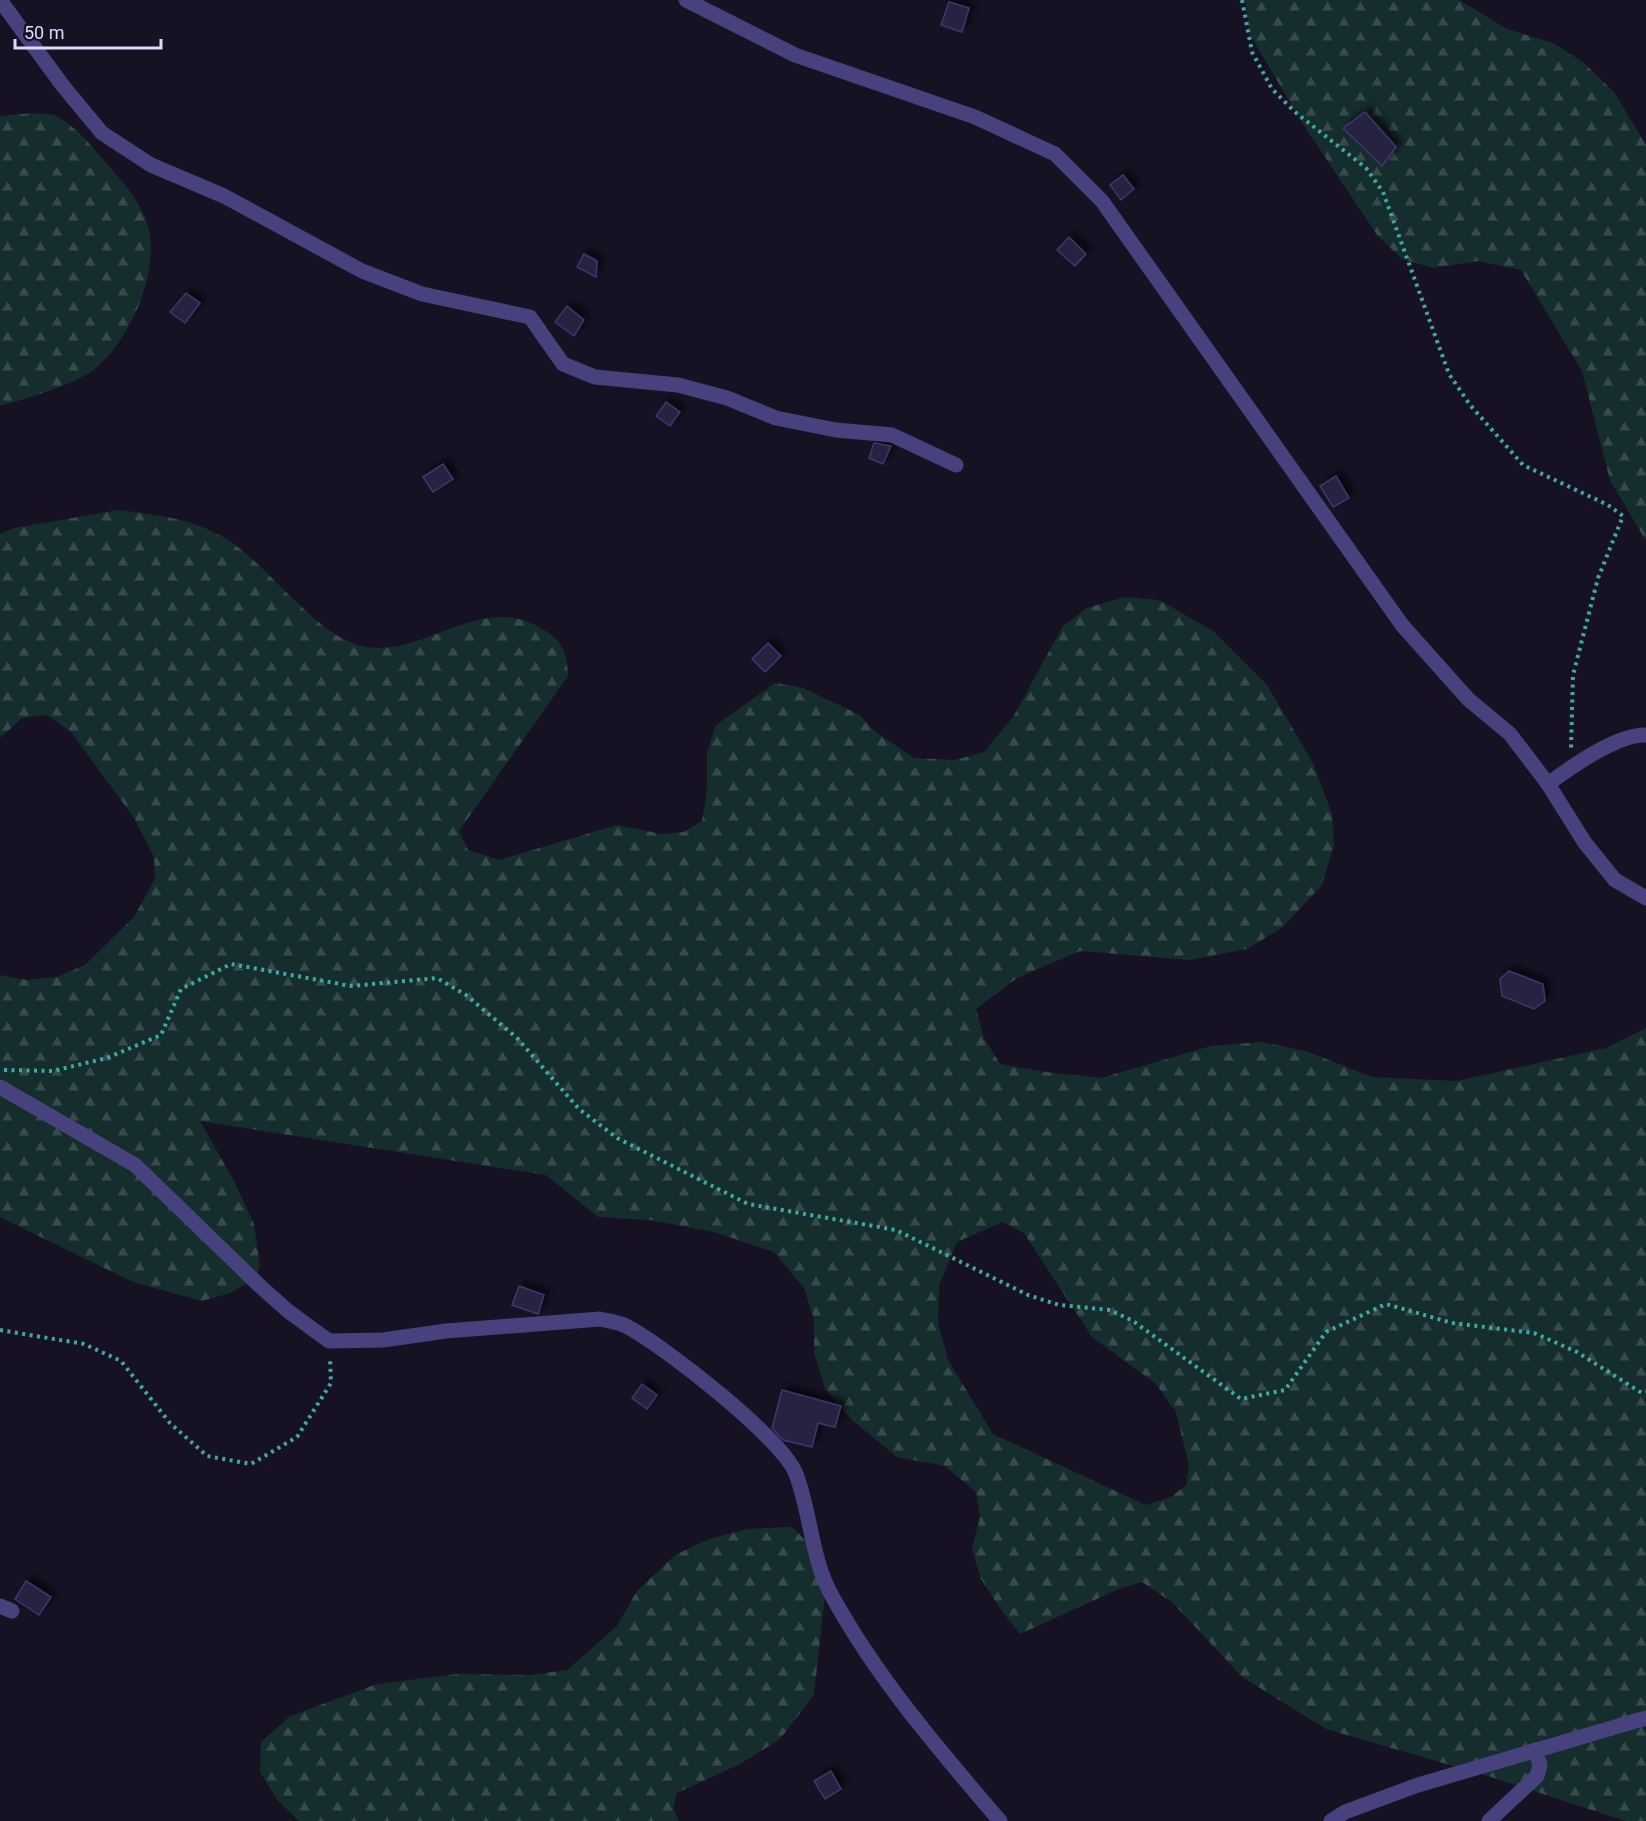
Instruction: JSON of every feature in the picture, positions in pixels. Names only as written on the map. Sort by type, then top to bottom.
[{"type":"street","points":[[0,0],[63,86],[102,133],[151,165],[224,196],[354,267],[422,294],[530,317],[563,364],[595,377],[678,385],[727,398],[776,417],[836,430],[892,435],[956,465]]},
{"type":"street","points":[[686,0],[795,55],[975,117],[1055,154],[1102,201],[1402,626],[1468,699],[1510,734],[1548,784],[1585,843],[1616,880],[1646,898]]},
{"type":"street","points":[[1548,784],[1570,767],[1619,742],[1646,735]]},
{"type":"street","points":[[0,1087],[135,1165],[279,1303],[329,1341],[383,1340],[446,1331],[600,1319],[625,1325],[651,1343],[713,1389],[758,1427],[790,1466],[795,1473],[809,1528],[830,1594],[855,1635],[935,1745],[1000,1821]]},
{"type":"street","points":[[1331,1821],[1345,1812],[1418,1785],[1646,1718]]},
{"type":"street","points":[[1489,1821],[1537,1776],[1540,1765],[1535,1749]]},
{"type":"path","points":[[1242,0],[1252,52],[1272,89],[1312,126],[1366,168],[1383,192],[1449,374],[1470,405],[1523,465],[1608,505],[1623,516],[1598,578],[1574,675],[1570,767]]},
{"type":"path","points":[[0,1070],[53,1071],[107,1058],[161,1035],[181,989],[231,964],[351,986],[437,978],[466,995],[517,1038],[579,1109],[617,1138],[748,1204],[896,1230],[1028,1295],[1059,1305],[1110,1310],[1133,1321],[1241,1399],[1285,1390],[1326,1332],[1386,1304],[1452,1323],[1534,1333],[1577,1352],[1642,1393],[1646,1392]]},
{"type":"path","points":[[0,1330],[84,1344],[121,1361],[170,1423],[207,1456],[251,1464],[297,1437],[331,1383],[329,1341]]},
{"type":"green space","points":[[1245,0],[1459,0],[1507,29],[1553,43],[1584,63],[1614,92],[1646,145],[1646,541],[1610,480],[1582,371],[1521,270],[1478,261],[1433,268],[1402,259],[1377,235],[1303,124],[1250,35]]},
{"type":"green space","points":[[50,115],[76,130],[118,176],[136,200],[145,217],[151,244],[150,263],[140,302],[121,339],[97,367],[51,390],[0,406],[0,116]]},
{"type":"green space","points":[[119,510],[163,516],[191,523],[231,542],[311,616],[345,640],[362,646],[384,648],[407,644],[473,621],[496,617],[518,619],[541,628],[559,642],[565,653],[568,676],[459,831],[468,850],[499,860],[617,825],[662,834],[684,832],[702,821],[707,790],[707,753],[716,725],[775,683],[803,688],[860,715],[874,731],[914,758],[955,760],[984,752],[1013,717],[1063,626],[1087,608],[1125,597],[1159,600],[1213,631],[1267,685],[1313,763],[1332,814],[1334,845],[1322,885],[1283,927],[1247,949],[1190,960],[1080,951],[1017,978],[976,1009],[984,1038],[1000,1064],[1101,1078],[1211,1046],[1261,1042],[1306,1051],[1372,1077],[1457,1081],[1606,1048],[1646,1028],[1646,1821],[1625,1821],[1491,1777],[1326,1729],[1242,1677],[1173,1603],[1142,1582],[1121,1588],[1020,1634],[981,1579],[972,1549],[980,1517],[976,1492],[945,1466],[897,1457],[852,1420],[825,1389],[814,1352],[814,1319],[804,1288],[774,1252],[714,1232],[650,1220],[598,1217],[546,1175],[200,1121],[234,1181],[254,1224],[260,1267],[254,1280],[230,1293],[202,1301],[133,1282],[0,1217],[0,975],[26,980],[57,977],[85,965],[134,917],[155,879],[154,857],[134,818],[71,732],[47,715],[22,718],[0,738],[0,534],[15,528]],"holes":[[[1002,1222],[1024,1233],[1092,1337],[1156,1384],[1176,1412],[1189,1466],[1186,1485],[1171,1497],[1146,1505],[993,1434],[948,1360],[938,1323],[939,1285],[957,1242]]]},
{"type":"green space","points":[[792,1527],[818,1553],[826,1586],[814,1695],[780,1739],[740,1764],[677,1793],[673,1808],[679,1821],[299,1821],[278,1801],[260,1772],[261,1742],[290,1716],[377,1684],[458,1674],[531,1675],[567,1670],[617,1626],[637,1591],[675,1555],[709,1539],[748,1529]]},
{"type":"building","points":[[949,2],[969,8],[962,32],[941,25]]},
{"type":"building","points":[[1365,112],[1396,147],[1382,166],[1343,128]]},
{"type":"building","points":[[1123,175],[1134,189],[1121,200],[1110,185]]},
{"type":"building","points":[[1069,237],[1086,254],[1075,266],[1057,250]]},
{"type":"building","points":[[584,254],[597,261],[596,277],[577,267]]},
{"type":"building","points":[[186,293],[200,303],[185,323],[170,312]]},
{"type":"building","points":[[567,306],[584,320],[574,336],[555,322]]},
{"type":"building","points":[[666,402],[680,412],[670,426],[656,416]]},
{"type":"building","points":[[874,443],[891,446],[883,464],[869,458]]},
{"type":"building","points":[[443,464],[453,479],[433,492],[423,477]]},
{"type":"building","points":[[1336,476],[1349,498],[1333,507],[1320,486]]},
{"type":"building","points":[[768,643],[781,656],[765,672],[752,659]]},
{"type":"building","points":[[1509,971],[1543,984],[1545,1001],[1534,1009],[1502,996],[1500,979]]},
{"type":"building","points":[[519,1286],[544,1295],[538,1314],[512,1305]]},
{"type":"building","points":[[642,1384],[657,1395],[647,1409],[632,1398]]},
{"type":"building","points":[[782,1390],[841,1406],[835,1427],[818,1423],[812,1447],[783,1440],[772,1428]]},
{"type":"building","points":[[26,1581],[51,1597],[39,1615],[15,1599]]},
{"type":"building","points":[[831,1771],[841,1789],[825,1799],[814,1781]]}]
